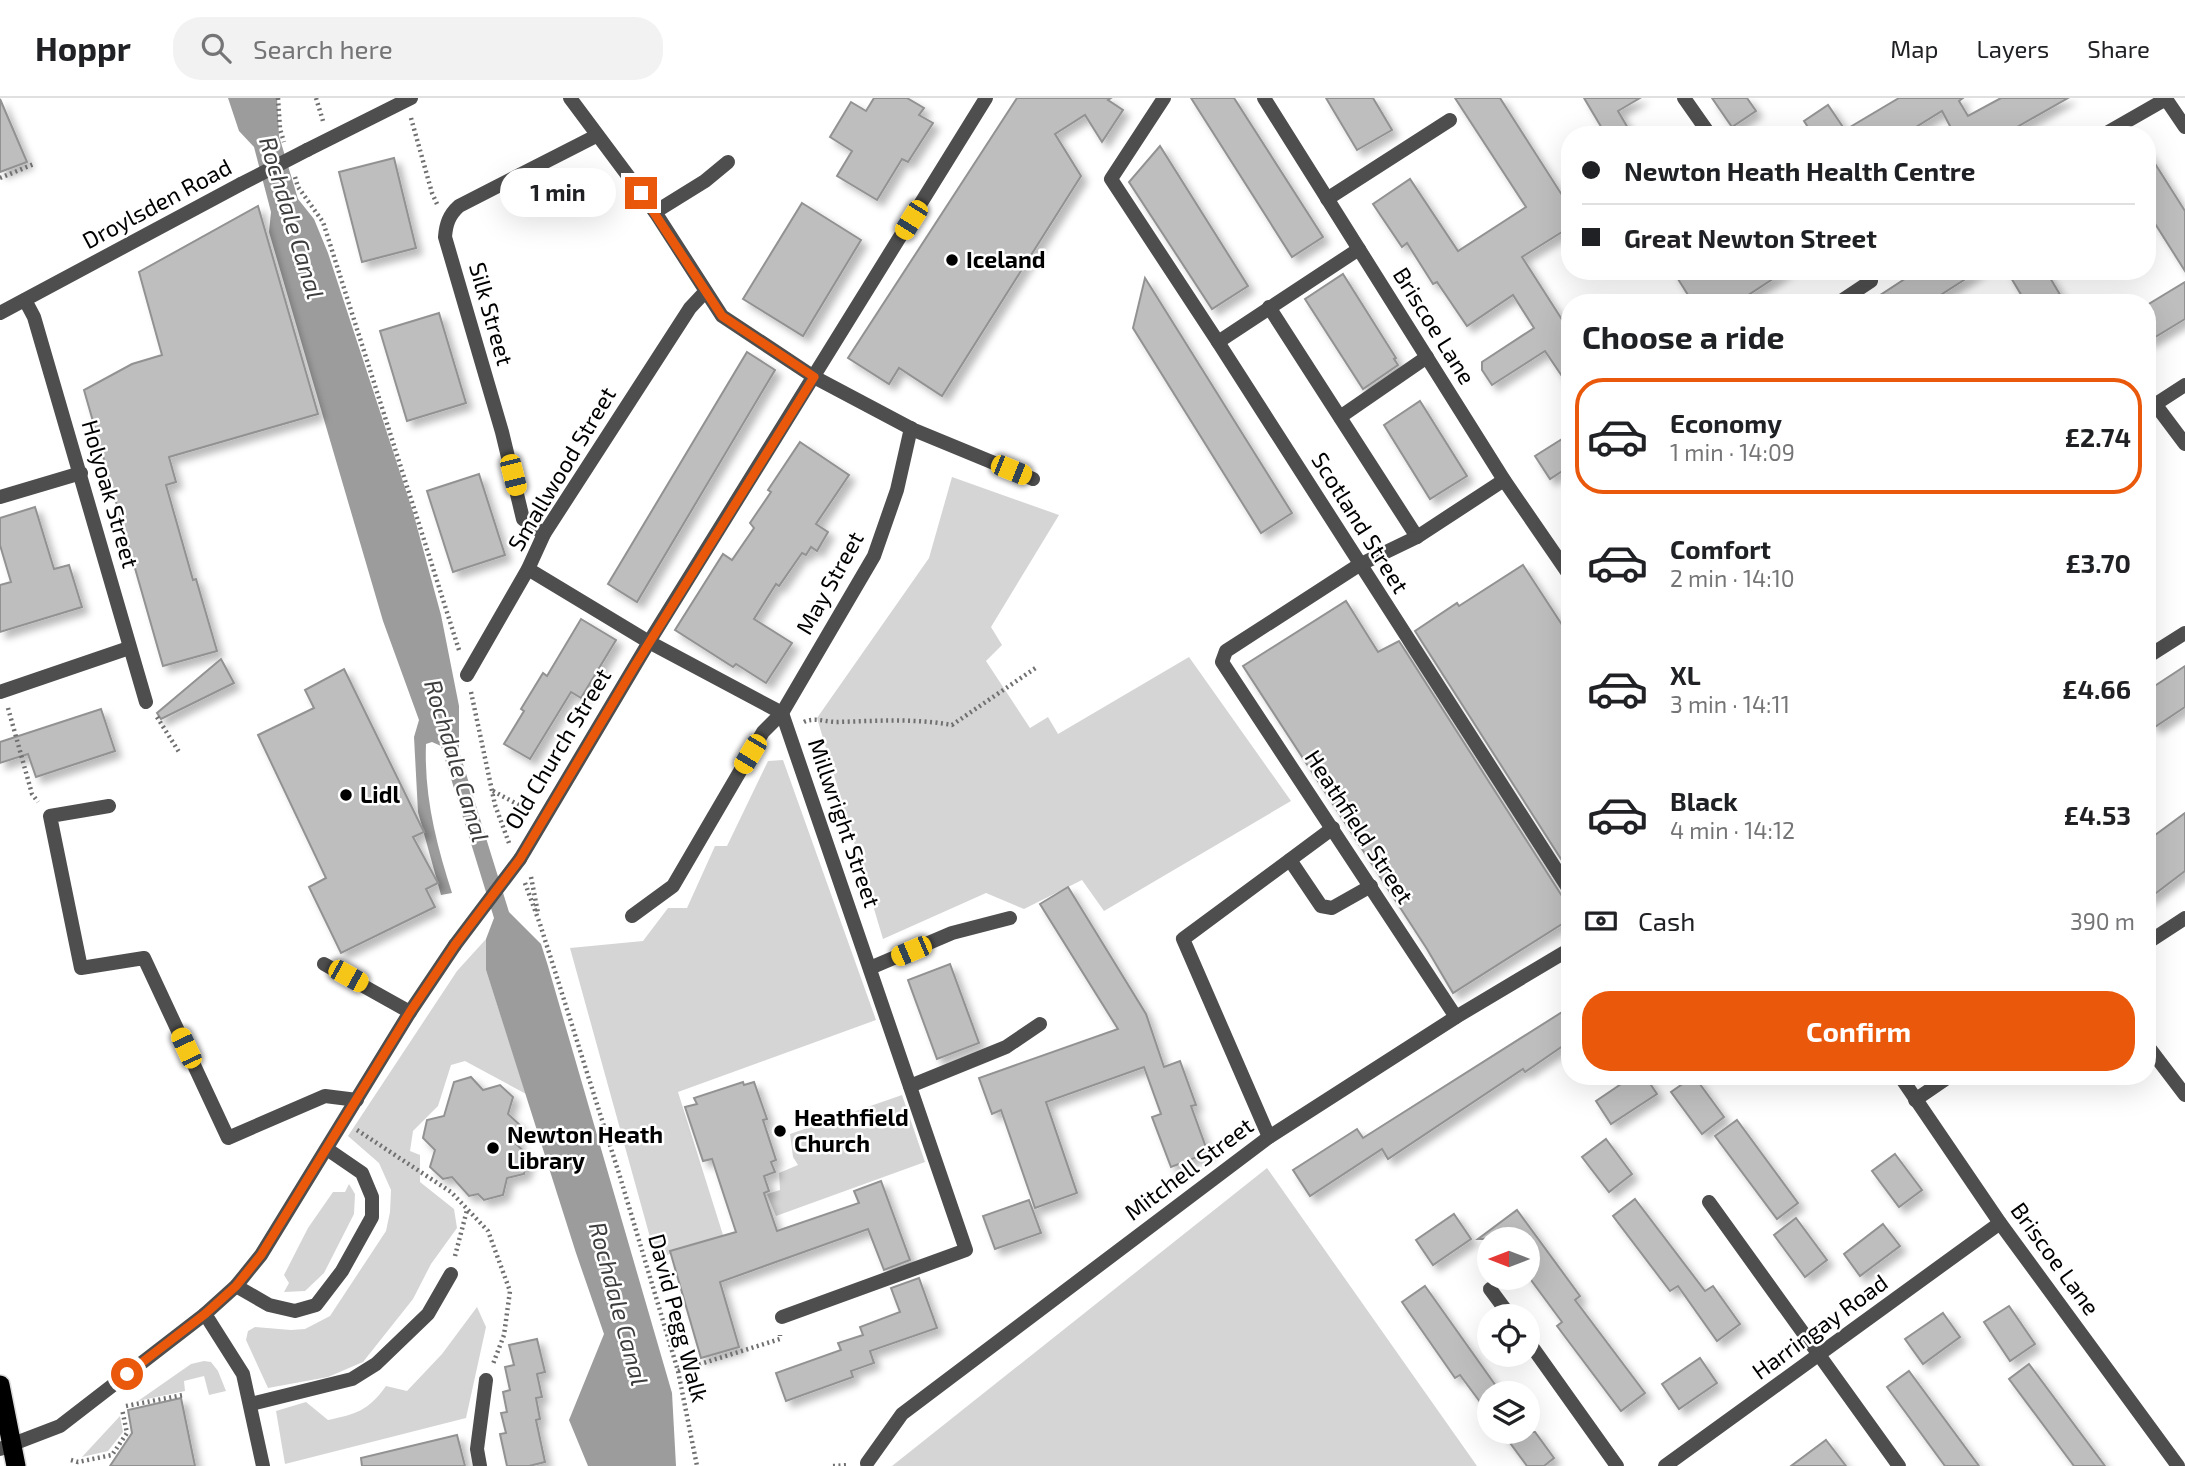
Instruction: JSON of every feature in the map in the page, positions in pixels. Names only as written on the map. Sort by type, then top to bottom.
[{"type":"highway","points":[[0,1385],[6,1448],[16,1466]]},
{"type":"street","points":[[569,98],[655,212],[722,316],[814,377],[911,428],[1033,478]]},
{"type":"street","name":"Old Church Street","points":[[6,1448],[60,1426],[205,1314],[236,1286],[261,1255],[410,1012],[542,818],[986,98]]},
{"type":"street","name":"Scotland Street","points":[[1164,98],[1111,179],[1561,877]]},
{"type":"street","name":"Briscoe Lane","points":[[1264,98],[1504,480],[1561,563]]},
{"type":"street","points":[[1684,98],[1704,126]]},
{"type":"street","points":[[2119,126],[2166,99],[2185,128]]},
{"type":"street","name":"Droylsden Road","points":[[0,313],[407,100]]},
{"type":"street","points":[[1327,199],[1450,120]]},
{"type":"street","points":[[449,219],[459,206],[596,136]]},
{"type":"street","points":[[655,212],[705,181],[727,162]]},
{"type":"street","name":"Silk Street","points":[[449,219],[445,237],[502,432],[523,519],[544,534]]},
{"type":"street","points":[[1218,342],[1359,249]]},
{"type":"street","points":[[1852,294],[1871,281]]},
{"type":"street","name":"Smallwood Street","points":[[467,675],[528,569],[544,534],[690,308],[705,292]]},
{"type":"street","name":"Holyoak Street","points":[[25,300],[34,317],[146,702]]},
{"type":"street","points":[[1269,307],[1417,537]]},
{"type":"street","points":[[1340,416],[1427,357]]},
{"type":"street","points":[[2156,404],[2185,385]]},
{"type":"street","points":[[2156,412],[2185,444]]},
{"type":"street","name":"May Street","points":[[632,916],[673,886],[763,732],[782,713],[874,556],[894,502],[911,428]]},
{"type":"street","points":[[0,497],[81,474]]},
{"type":"street","points":[[1359,565],[1417,537],[1504,480]]},
{"type":"street","name":"Heathfield Street","points":[[1359,565],[1226,651],[1222,662],[1456,1017]]},
{"type":"street","points":[[528,569],[649,642],[782,713]]},
{"type":"street","points":[[2156,651],[2185,633]]},
{"type":"street","points":[[1,691],[130,648]]},
{"type":"street","name":"Millwright Street","points":[[782,713],[967,1250],[782,1317]]},
{"type":"street","points":[[109,806],[50,816],[81,968],[144,958],[228,1138],[325,1096],[357,1100]]},
{"type":"street","points":[[1269,1137],[1182,939],[1333,828]]},
{"type":"street","points":[[1290,860],[1321,906],[1332,908],[1371,886]]},
{"type":"street","points":[[870,968],[952,933],[1010,918]]},
{"type":"street","points":[[2156,937],[2185,918]]},
{"type":"street","name":"Mitchell Street","points":[[867,1463],[902,1414],[1269,1137],[1456,1017],[1561,954]]},
{"type":"street","points":[[324,964],[410,1012]]},
{"type":"street","points":[[911,1086],[1006,1048],[1040,1024]]},
{"type":"street","points":[[2156,1057],[2185,1094]]},
{"type":"street","name":"Briscoe Lane","points":[[1906,1085],[2000,1223],[2178,1466]]},
{"type":"street","points":[[1915,1100],[1937,1085]]},
{"type":"street","points":[[236,1286],[269,1305],[295,1311],[316,1305],[342,1271],[372,1217],[372,1197],[362,1173],[327,1149]]},
{"type":"street","points":[[1709,1202],[1899,1466]]},
{"type":"street","name":"Harringay Road","points":[[1665,1466],[2000,1223]]},
{"type":"street","points":[[251,1404],[352,1379],[376,1364],[428,1314],[451,1274]]},
{"type":"street","points":[[205,1314],[243,1374],[263,1466]]},
{"type":"street","points":[[1540,1358],[1617,1466]]},
{"type":"street","points":[[480,1466],[477,1449],[486,1380]]},
{"type":"path","points":[[278,98],[280,129],[285,146]]},
{"type":"path","points":[[407,100],[432,193],[438,207],[449,219]]},
{"type":"path","points":[[0,178],[34,164]]},
{"type":"path","points":[[292,167],[298,187],[323,222],[467,675],[495,805],[520,853],[540,925]]},
{"type":"path","points":[[788,731],[809,720],[832,722],[922,719],[952,724],[1037,667]]},
{"type":"path","points":[[1,691],[32,794],[50,816]]},
{"type":"path","points":[[146,702],[179,752]]},
{"type":"path","points":[[492,790],[542,818]]},
{"type":"path","points":[[522,876],[540,925]]},
{"type":"path","name":"David Pegg Walk","points":[[540,925],[678,1371],[698,1466]]},
{"type":"path","points":[[344,1122],[451,1192],[488,1231],[510,1291],[504,1335],[486,1380]]},
{"type":"path","points":[[451,1274],[467,1209]]},
{"type":"path","points":[[678,1371],[780,1339],[782,1317]]},
{"type":"path","points":[[71,1460],[78,1462],[113,1455],[127,1433],[124,1407],[183,1395]]},
{"type":"shaded area","points":[[952,477],[1059,515],[991,627],[1002,645],[986,661],[1030,728],[1048,717],[1058,734],[1189,657],[1291,801],[1104,911],[1082,880],[1024,909],[986,893],[883,939],[817,718],[929,558]]},
{"type":"shaded area","points":[[783,760],[876,1020],[678,1092],[723,1235],[656,1259],[570,948],[643,941],[668,908],[687,908],[715,846],[727,846],[768,761]]},
{"type":"shaded area","points":[[486,939],[486,970],[526,1094],[465,1061],[451,1065],[438,1106],[413,1131],[410,1151],[420,1155],[420,1182],[454,1209],[457,1228],[431,1264],[413,1299],[363,1362],[328,1377],[268,1388],[246,1340],[248,1331],[255,1327],[305,1329],[330,1316],[386,1231],[391,1190],[379,1163],[348,1136],[457,971]]},
{"type":"shaded area","points":[[902,1095],[925,1162],[776,1216],[767,1194],[780,1190],[779,1173],[798,1165],[793,1157],[790,1134]]},
{"type":"shaded area","points":[[1267,1168],[1477,1466],[892,1466]]},
{"type":"shaded area","points":[[349,1184],[355,1194],[354,1214],[324,1273],[305,1291],[284,1292],[289,1283],[284,1275],[308,1228],[333,1192],[345,1192]]},
{"type":"shaded area","points":[[477,1307],[486,1327],[466,1418],[285,1464],[276,1411],[306,1402],[328,1420],[361,1410],[386,1386],[407,1391],[442,1354]]},
{"type":"shaded area","points":[[211,1362],[218,1371],[226,1391],[209,1395],[204,1376],[184,1381],[185,1391],[138,1401],[191,1364]]},
{"type":"shaded area","points":[[120,1416],[123,1432],[108,1451],[82,1457]]},
{"type":"water","name":"Rochdale Canal","points":[[228,98],[277,98],[279,136],[298,199],[314,219],[328,253],[413,512],[441,615],[459,706],[459,751],[509,912],[541,944],[548,966],[672,1393],[676,1466],[588,1466],[569,1420],[604,1334],[486,970],[486,939],[494,918],[441,746],[432,742],[426,744],[429,801],[436,838],[452,893],[441,895],[418,812],[414,737],[419,720],[383,621],[269,232],[271,212],[254,147],[239,131]]},
{"type":"building","points":[[874,98],[907,98],[924,108],[919,115],[933,123],[908,162],[902,159],[877,200],[837,176],[852,151],[830,137],[851,102],[866,111]]},
{"type":"building","points":[[1017,98],[1111,98],[1108,100],[1123,110],[1102,142],[1085,115],[1055,134],[1081,176],[942,396],[899,368],[889,384],[848,358]]},
{"type":"building","points":[[1191,98],[1234,98],[1323,237],[1292,257]]},
{"type":"building","points":[[1326,98],[1373,98],[1392,130],[1357,150]]},
{"type":"building","points":[[1455,98],[1500,98],[1561,193],[1561,233],[1522,257],[1561,318],[1561,375],[1545,351],[1492,385],[1482,370],[1482,362],[1534,328],[1513,295],[1467,326],[1437,282],[1433,284],[1407,243],[1402,247],[1373,204],[1410,179],[1458,251],[1526,207]]},
{"type":"building","points":[[1584,98],[1640,98],[1618,111],[1627,126],[1601,126]]},
{"type":"building","points":[[1712,98],[1747,98],[1756,111],[1731,126]]},
{"type":"building","points":[[1899,98],[1963,98],[1959,101],[1968,116],[2001,98],[2068,98],[2019,126],[1950,126],[1942,111],[1918,126],[1852,126]]},
{"type":"building","points":[[0,99],[27,162],[0,172]]},
{"type":"building","points":[[1828,105],[1842,126],[1807,126],[1804,121]]},
{"type":"building","points":[[1160,146],[1248,286],[1212,309],[1129,182]]},
{"type":"building","points":[[394,158],[416,248],[362,262],[339,172]]},
{"type":"building","points":[[2156,165],[2185,211],[2185,271],[2156,225]]},
{"type":"building","points":[[802,203],[861,240],[803,336],[743,299]]},
{"type":"building","points":[[258,206],[318,414],[169,457],[176,482],[166,485],[217,651],[163,666],[84,390],[132,364],[162,355],[139,272]]},
{"type":"building","points":[[1343,274],[1398,365],[1363,389],[1305,299]]},
{"type":"building","points":[[1145,278],[1292,513],[1261,533],[1133,328]]},
{"type":"building","points":[[1679,280],[1771,280],[1750,294],[1687,294]]},
{"type":"building","points":[[1903,280],[1964,280],[1942,294],[1882,294]]},
{"type":"building","points":[[2012,280],[2051,280],[2060,294],[2021,294]]},
{"type":"building","points":[[2185,282],[2185,319],[2156,337],[2156,300]]},
{"type":"building","points":[[439,313],[466,403],[407,421],[380,331]]},
{"type":"building","points":[[747,352],[775,370],[637,602],[608,584]]},
{"type":"building","points":[[1420,401],[1467,476],[1430,499],[1384,425]]},
{"type":"building","points":[[1561,440],[1561,472],[1550,479],[1535,456]]},
{"type":"building","points":[[800,442],[849,475],[816,524],[828,532],[817,551],[811,547],[806,555],[802,553],[779,586],[776,584],[754,619],[792,643],[766,683],[736,664],[733,667],[675,630],[723,554],[732,560],[754,528],[750,523]]},
{"type":"building","points":[[479,474],[505,555],[453,572],[427,491]]},
{"type":"building","points":[[35,507],[54,569],[69,565],[82,607],[0,632],[0,585],[11,582],[0,545],[0,518]]},
{"type":"building","points":[[1523,565],[1561,623],[1561,859],[1415,631],[1457,603],[1459,606]]},
{"type":"building","points":[[1346,601],[1378,652],[1399,641],[1561,894],[1561,925],[1453,993],[1243,666]]},
{"type":"building","points":[[581,619],[616,640],[581,698],[571,692],[530,759],[504,744],[543,673],[547,676]]},
{"type":"building","points":[[221,659],[234,683],[161,719],[157,713]]},
{"type":"building","points":[[2185,666],[2185,707],[2156,726],[2156,685]]},
{"type":"building","name":"Lidl","points":[[344,669],[424,832],[413,837],[438,883],[426,889],[435,907],[341,953],[309,887],[326,878],[258,735],[314,708],[305,690]]},
{"type":"building","points":[[101,709],[115,751],[36,777],[28,754],[0,763],[0,742]]},
{"type":"building","points":[[2185,813],[2185,871],[2156,893],[2156,834]]},
{"type":"building","points":[[1068,887],[1146,1014],[1164,1067],[1180,1061],[1196,1105],[1191,1106],[1208,1153],[1171,1167],[1152,1117],[1161,1114],[1144,1067],[1046,1102],[1077,1193],[1035,1208],[1001,1110],[992,1114],[979,1078],[1118,1029],[1040,904]]},
{"type":"building","points":[[950,964],[979,1043],[937,1059],[908,980]]},
{"type":"building","points":[[1561,1013],[1561,1047],[1525,1072],[1523,1069],[1388,1159],[1382,1149],[1310,1196],[1293,1170],[1357,1129],[1363,1138]]},
{"type":"building","points":[[471,1077],[483,1090],[500,1085],[513,1097],[508,1114],[521,1126],[516,1144],[529,1156],[524,1174],[507,1178],[503,1195],[484,1200],[478,1194],[469,1196],[452,1177],[443,1179],[430,1167],[435,1150],[423,1138],[427,1120],[444,1116],[454,1082]]},
{"type":"building","points":[[743,1082],[744,1085],[754,1082],[767,1119],[763,1120],[776,1160],[771,1162],[775,1172],[764,1176],[769,1191],[764,1193],[777,1231],[859,1203],[854,1191],[881,1181],[910,1260],[884,1270],[868,1229],[720,1282],[739,1347],[701,1358],[670,1251],[736,1232],[712,1159],[703,1161],[685,1107],[697,1104],[694,1098]]},
{"type":"building","points":[[1620,1085],[1651,1085],[1657,1094],[1611,1124],[1596,1101]]},
{"type":"building","points":[[1681,1085],[1701,1085],[1724,1117],[1702,1134],[1671,1092]]},
{"type":"building","points":[[1737,1120],[1798,1203],[1777,1219],[1715,1136]]},
{"type":"building","points":[[1606,1139],[1632,1174],[1609,1192],[1582,1157]]},
{"type":"building","points":[[1895,1154],[1922,1190],[1899,1207],[1872,1171]]},
{"type":"building","points":[[1635,1199],[1705,1291],[1713,1286],[1740,1324],[1717,1341],[1678,1286],[1670,1291],[1613,1216]]},
{"type":"building","points":[[1029,1200],[1041,1233],[995,1249],[983,1216]]},
{"type":"building","points":[[1517,1210],[1529,1227],[1494,1227]]},
{"type":"building","points":[[1454,1214],[1471,1239],[1433,1265],[1416,1240]]},
{"type":"building","points":[[1796,1218],[1827,1260],[1805,1277],[1774,1235]]},
{"type":"building","points":[[1883,1224],[1900,1246],[1860,1276],[1844,1254]]},
{"type":"building","points":[[1540,1241],[1580,1296],[1575,1300],[1645,1393],[1621,1411],[1557,1326],[1562,1322],[1538,1290]]},
{"type":"building","points":[[919,1278],[937,1328],[870,1351],[874,1363],[851,1371],[853,1377],[786,1401],[776,1373],[841,1350],[838,1343],[863,1335],[860,1327],[900,1312],[891,1288]]},
{"type":"building","points":[[1425,1286],[1477,1359],[1477,1367],[1483,1367],[1492,1381],[1477,1381],[1477,1398],[1460,1375],[1455,1378],[1402,1302]]},
{"type":"building","points":[[2009,1306],[2035,1344],[2010,1361],[1984,1322]]},
{"type":"building","points":[[1943,1313],[1960,1337],[1923,1364],[1905,1339]]},
{"type":"building","points":[[537,1339],[545,1372],[537,1374],[542,1397],[536,1398],[540,1419],[536,1420],[545,1462],[529,1466],[507,1466],[500,1434],[506,1433],[501,1413],[507,1412],[503,1392],[510,1390],[505,1367],[514,1365],[509,1345]]},
{"type":"building","points":[[1700,1358],[1717,1383],[1679,1409],[1662,1384]]},
{"type":"building","points":[[2029,1364],[2105,1466],[2074,1466],[2009,1379]]},
{"type":"building","points":[[1909,1371],[1979,1466],[1945,1466],[1887,1387]]},
{"type":"building","points":[[181,1398],[195,1466],[110,1466],[132,1433],[128,1410]]},
{"type":"building","points":[[457,1435],[465,1466],[362,1466],[361,1458]]},
{"type":"building","points":[[1540,1439],[1554,1458],[1544,1466],[1527,1466],[1511,1444],[1540,1444]]},
{"type":"building","points":[[1826,1440],[1846,1466],[1791,1466]]},
{"type":"place","name":"Iceland","points":[[952,260]]},
{"type":"place","name":"Lidl","points":[[346,795]]},
{"type":"place","name":"Heathfield Church","points":[[780,1131]]},
{"type":"place","name":"Newton Heath Library","points":[[493,1148]]},
{"type":"route","points":[[127,1374],[205,1314],[236,1286],[261,1255],[410,1012],[455,945],[520,859],[542,818],[814,377],[722,316],[641,193]]}]
